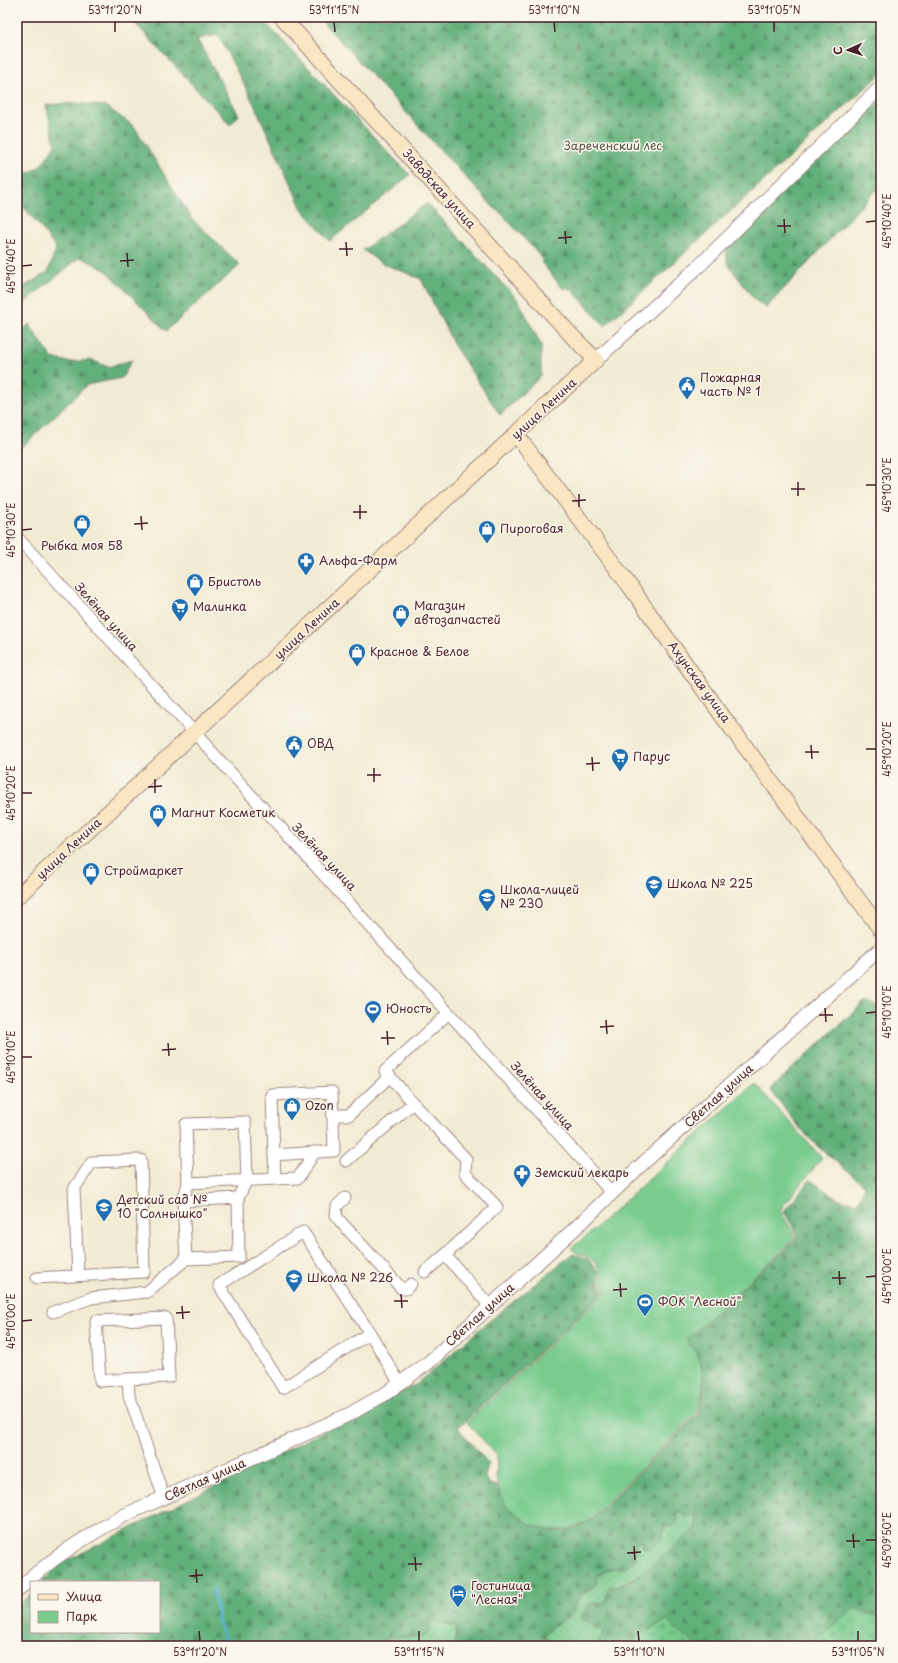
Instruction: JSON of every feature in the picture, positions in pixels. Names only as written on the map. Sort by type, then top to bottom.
[{"type":"main road","name":"Заводская улица","points":[[282,17],[571,335],[596,360]]},
{"type":"main road","name":"улица Ленина","points":[[17,897],[596,360]]},
{"type":"main road","name":"Ахунская улица","points":[[516,434],[629,585],[881,930]]},
{"type":"street","points":[[596,360],[699,266],[881,87]]},
{"type":"street","name":"Зелёная улица","points":[[17,537],[612,1193]]},
{"type":"street","name":"Светлая улица","points":[[17,1591],[60,1555],[92,1533],[126,1515],[350,1414],[400,1384],[428,1363],[881,948]]},
{"type":"street","points":[[425,1272],[497,1207],[465,1173],[466,1160],[413,1103],[386,1071],[449,1013]]},
{"type":"street","points":[[333,1115],[349,1115],[390,1076]]},
{"type":"street","points":[[274,1155],[334,1151],[332,1092],[272,1095],[274,1155],[275,1179]]},
{"type":"street","points":[[346,1161],[413,1103]]},
{"type":"street","points":[[53,1312],[91,1298],[147,1292],[186,1259],[239,1256],[238,1198],[247,1180],[245,1122],[186,1124],[188,1183],[183,1201],[186,1259]]},
{"type":"street","points":[[188,1183],[298,1178],[315,1152]]},
{"type":"street","points":[[37,1278],[144,1272],[141,1160],[92,1162],[74,1189],[78,1275]]},
{"type":"street","points":[[183,1201],[238,1198]]},
{"type":"street","points":[[345,1198],[337,1206],[336,1215],[339,1220],[402,1289],[406,1289],[411,1284]]},
{"type":"street","points":[[370,1333],[283,1388],[219,1285],[303,1232],[370,1333],[400,1384]]},
{"type":"street","points":[[445,1255],[490,1306]]},
{"type":"street","points":[[166,1318],[169,1377],[128,1379],[100,1381],[96,1321],[166,1318]]},
{"type":"street","points":[[128,1379],[129,1395],[164,1498]]},
{"type":"green space","points":[[129,17],[260,17],[410,175],[330,241],[302,209],[254,104],[218,35],[197,39],[239,115],[230,125]]},
{"type":"green space","name":"Зареченский лес","points":[[318,17],[881,17],[881,74],[605,326],[571,289],[562,288],[542,263],[542,258]]},
{"type":"green space","points":[[881,100],[881,185],[766,308],[755,300],[729,266],[727,261],[726,244]]},
{"type":"green space","points":[[75,103],[105,106],[134,126],[192,219],[240,265],[166,331],[107,271],[80,257],[17,309],[17,291],[48,272],[56,249],[39,225],[17,200],[17,174],[25,174],[36,169],[44,161],[55,144],[46,105]]},
{"type":"green space","points":[[427,203],[519,301],[541,345],[541,376],[500,415],[455,347],[421,279],[381,263],[363,250]]},
{"type":"green space","points":[[29,324],[52,358],[69,362],[92,360],[108,367],[132,360],[122,378],[87,385],[17,452],[17,337]]},
{"type":"green space","points":[[864,1002],[881,1006],[881,1646],[596,1646],[605,1630],[595,1628],[591,1623],[581,1617],[589,1604],[606,1602],[607,1591],[610,1587],[627,1583],[648,1569],[697,1528],[696,1517],[688,1517],[677,1510],[678,1520],[672,1527],[665,1527],[662,1538],[650,1549],[643,1547],[641,1540],[636,1542],[636,1558],[624,1568],[609,1569],[595,1578],[597,1583],[579,1596],[569,1617],[551,1627],[544,1636],[554,1645],[568,1646],[454,1646],[457,1627],[430,1621],[430,1630],[423,1638],[410,1636],[397,1637],[385,1640],[374,1646],[17,1646],[17,1607],[30,1594],[30,1633],[160,1633],[160,1581],[43,1581],[60,1564],[417,1384],[483,1326],[572,1254],[588,1259],[598,1271],[602,1294],[458,1428],[488,1463],[485,1478],[491,1485],[496,1485],[504,1502],[511,1511],[537,1527],[555,1531],[573,1529],[592,1519],[698,1414],[703,1393],[703,1375],[698,1358],[686,1340],[798,1238],[784,1211],[810,1180],[838,1199],[857,1203],[865,1186],[818,1147],[799,1128],[770,1089]]},
{"type":"green space","name":"ФОК \"Лесной\"","points":[[754,1083],[822,1158],[780,1210],[796,1238],[686,1340],[697,1355],[702,1370],[703,1385],[701,1399],[696,1414],[586,1523],[566,1530],[548,1530],[530,1524],[508,1508],[502,1498],[496,1479],[497,1456],[467,1422],[604,1294],[600,1273],[596,1263],[588,1257],[577,1253],[571,1248],[588,1235]]},
{"type":"green space","points":[[677,1510],[697,1517],[697,1528],[648,1569],[627,1583],[610,1587],[607,1591],[606,1602],[585,1620],[605,1630],[596,1646],[554,1645],[544,1636],[551,1627],[569,1617],[579,1596],[591,1589],[595,1578],[609,1569],[624,1568],[636,1543],[665,1527]]},
{"type":"green space","points":[[854,1608],[881,1618],[881,1646],[808,1646]]},
{"type":"green space","points":[[430,1621],[457,1627],[454,1646],[374,1646],[385,1640],[397,1637],[410,1636],[423,1638]]},
{"type":"green space","points":[[666,1621],[697,1646],[632,1646],[636,1637]]},
{"type":"waterway","points":[[213,1588],[219,1624],[227,1646]]},
{"type":"place","name":"Пожарная часть № 1","points":[[687,400]]},
{"type":"place","name":"Рыбка моя 58","points":[[82,538]]},
{"type":"place","name":"Пироговая","points":[[487,544]]},
{"type":"place","name":"Альфа-Фарм","points":[[306,576]]},
{"type":"place","name":"Бристоль","points":[[195,597]]},
{"type":"place","name":"Малинка","points":[[180,622]]},
{"type":"place","name":"Магазин автозапчастей","points":[[401,628]]},
{"type":"place","name":"Красное & Белое","points":[[357,667]]},
{"type":"place","name":"ОВД","points":[[294,759]]},
{"type":"place","name":"Парус","points":[[620,772]]},
{"type":"place","name":"Магнит Косметик","points":[[158,828]]},
{"type":"place","name":"Строймаркет","points":[[91,886]]},
{"type":"place","name":"Школа № 225","points":[[654,899]]},
{"type":"place","name":"Школа-лицей № 230","points":[[487,912]]},
{"type":"place","name":"Юность","points":[[373,1024]]},
{"type":"place","name":"Ozon","points":[[292,1121]]},
{"type":"place","name":"Земский лекарь","points":[[522,1188]]},
{"type":"place","name":"Детский сад № 10 \"Солнышко\"","points":[[104,1222]]},
{"type":"place","name":"Школа № 226","points":[[294,1293]]},
{"type":"place","name":"ФОК \"Лесной\"","points":[[645,1317]]},
{"type":"place","name":"Гостиница \"Лесная\"","points":[[458,1608]]}]
